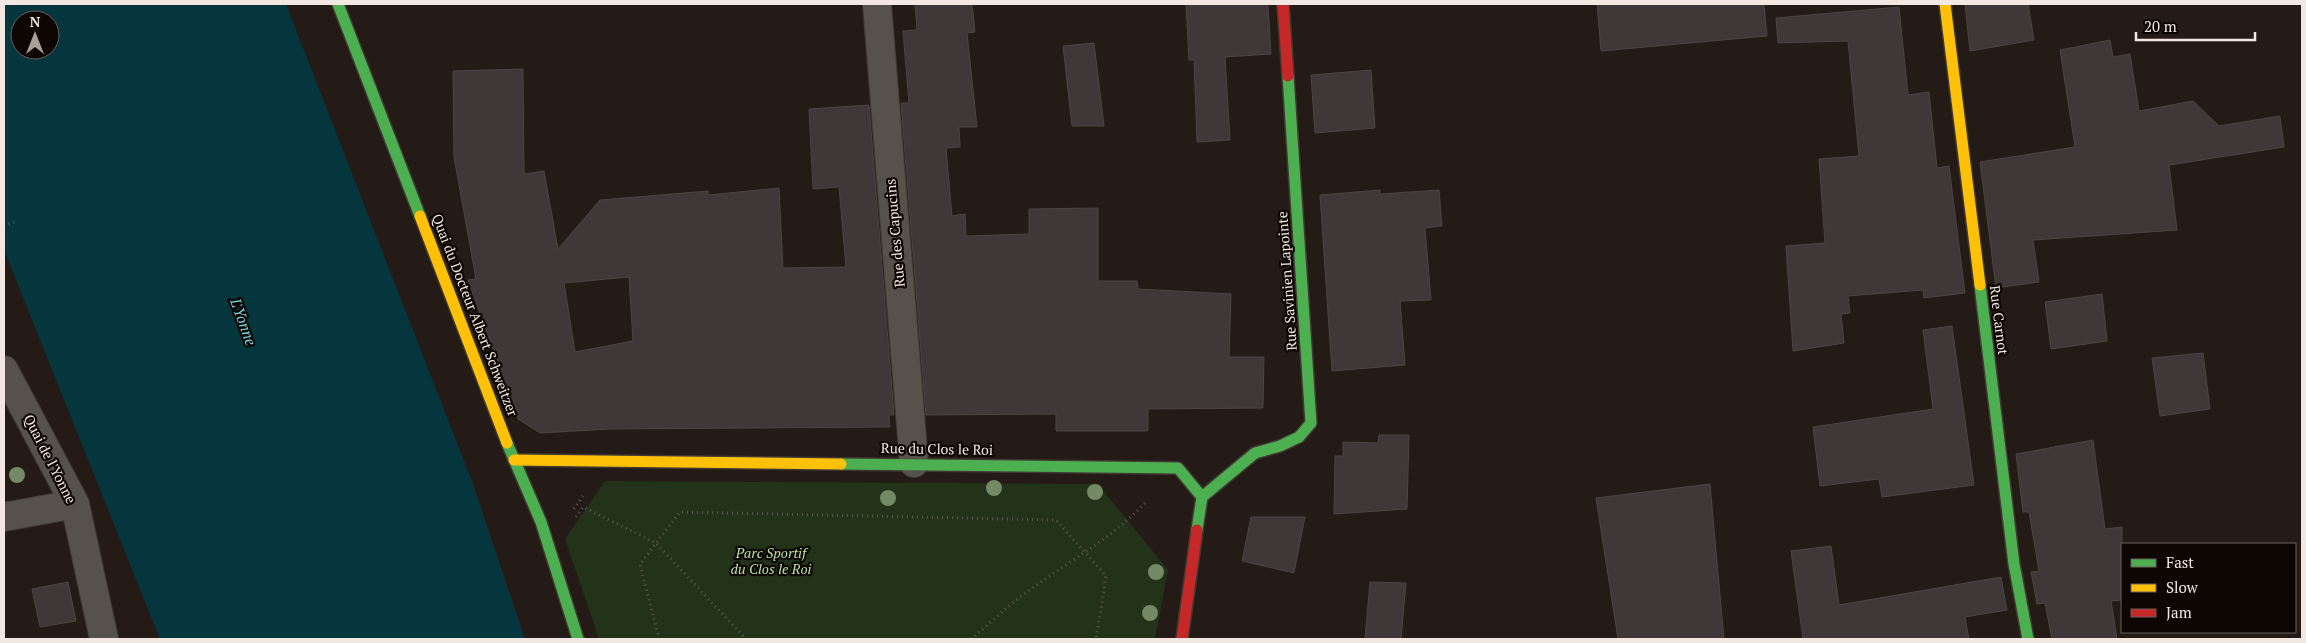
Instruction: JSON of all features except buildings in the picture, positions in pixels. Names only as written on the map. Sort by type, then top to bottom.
[{"type":"street","name":"Quai du Docteur Albert Schweitzer","points":[[338,4],[514,460],[541,522],[578,639]]},
{"type":"street","name":"Rue des Capucins","points":[[876,4],[914,463]]},
{"type":"street","name":"Rue Savinien Lapointe","points":[[1202,497],[1255,453],[1280,446],[1299,437],[1311,423],[1283,4]]},
{"type":"street","name":"Rue Carnot","points":[[1945,4],[2014,564],[2028,639]]},
{"type":"street","name":"Quai de l'Yonne","points":[[4,370],[74,504],[104,639]]},
{"type":"street","name":"Rue du Clos le Roi","points":[[514,460],[914,463],[1178,468]]},
{"type":"street","points":[[1178,468],[1202,497],[1182,639]]},
{"type":"street","points":[[4,516],[74,504]]},
{"type":"path","points":[[4,226],[14,222]]},
{"type":"path","points":[[971,639],[1026,592],[1086,553],[1128,521],[1178,468]]},
{"type":"path","points":[[573,510],[585,494]]},
{"type":"path","points":[[572,523],[583,508],[656,542],[746,639]]},
{"type":"path","points":[[659,639],[640,564],[680,512],[1056,520],[1106,576],[1096,639]]},
{"type":"green space","name":"Parc Sportif du Clos le Roi","points":[[605,481],[1098,484],[1168,570],[1155,639],[599,639],[565,539]]},
{"type":"water","name":"L'Yonne","points":[[4,4],[286,4],[473,484],[525,639],[160,639],[4,250]]},
{"type":"traffic: fast","points":[[338,4],[420,216]]},
{"type":"traffic: fast","points":[[1202,497],[1255,453],[1280,446],[1299,437],[1311,423],[1288,76]]},
{"type":"traffic: fast","points":[[1980,285],[2014,564],[2028,639]]},
{"type":"traffic: fast","points":[[507,443],[541,522],[578,639]]},
{"type":"traffic: fast","points":[[841,464],[1178,468],[1202,497],[1197,530]]},
{"type":"traffic: slow","points":[[1945,4],[1980,285]]},
{"type":"traffic: slow","points":[[420,216],[507,443]]},
{"type":"traffic: slow","points":[[514,460],[841,464]]},
{"type":"traffic: jam","points":[[1283,4],[1288,76]]},
{"type":"traffic: jam","points":[[1182,639],[1197,530]]}]
